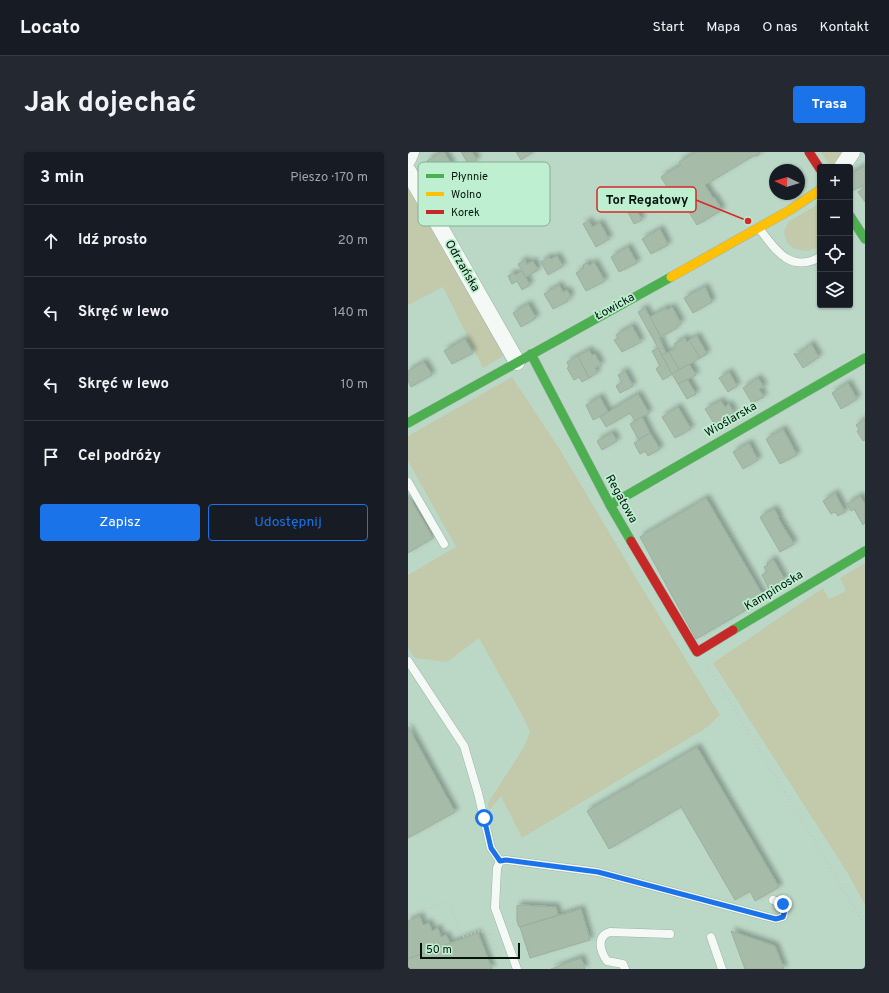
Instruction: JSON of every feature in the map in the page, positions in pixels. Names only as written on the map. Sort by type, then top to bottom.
[{"type":"street","points":[[408,159],[411,152]]},
{"type":"street","points":[[809,152],[817,165]]},
{"type":"street","points":[[844,164],[852,152]]},
{"type":"street","name":"Odrzańska","points":[[408,171],[418,189]]},
{"type":"street","name":"Łowicka","points":[[408,423],[759,228],[817,192]]},
{"type":"street","points":[[853,222],[861,237]]},
{"type":"street","name":"Odrzańska","points":[[439,226],[517,362]]},
{"type":"street","name":"Regatowa","points":[[531,354],[610,505],[697,652]]},
{"type":"street","name":"Wioślarska","points":[[610,505],[865,358]]},
{"type":"street","name":"Kampinoska","points":[[697,652],[865,552]]},
{"type":"lane","points":[[759,228],[776,251],[789,259],[803,263],[817,259]]},
{"type":"lane","points":[[408,482],[444,544]]},
{"type":"lane","points":[[408,661],[464,746],[478,793],[491,848],[500,861]]},
{"type":"lane","points":[[500,861],[506,860],[598,872],[776,919],[783,917],[785,910],[783,904],[773,900]]},
{"type":"lane","points":[[500,861],[497,868],[495,908],[517,969]]},
{"type":"lane","points":[[625,969],[623,964],[606,961],[602,953],[602,936],[610,932],[670,934]]},
{"type":"lane","points":[[711,937],[722,969]]},
{"type":"path","points":[[697,652],[710,668],[865,925]]},
{"type":"path","points":[[408,914],[438,905],[447,903],[450,904],[462,937],[480,931],[490,934],[504,969]]},
{"type":"green space","points":[[821,152],[843,152],[833,164],[829,164]]},
{"type":"green space","points":[[408,189],[418,206],[418,226],[430,226],[505,355],[483,368],[443,287],[408,305]]},
{"type":"green space","points":[[817,205],[817,248],[807,251],[794,249],[787,243],[784,232],[788,222]]},
{"type":"green space","points":[[512,377],[559,448],[720,715],[706,728],[522,838],[501,796],[489,811],[488,803],[524,747],[530,732],[479,638],[447,662],[415,658],[408,648],[408,575],[456,547],[408,461],[408,436]]},
{"type":"green space","points":[[865,563],[865,905],[847,872],[713,663],[823,588],[829,599],[846,591],[840,578]]},
{"type":"building","points":[[444,152],[450,162],[428,162],[427,161]]},
{"type":"building","points":[[461,152],[472,152],[477,160],[474,162],[467,162]]},
{"type":"building","points":[[516,152],[533,152],[521,160]]},
{"type":"building","points":[[696,152],[760,152],[758,156],[753,156],[705,185],[722,210],[697,225],[679,196],[674,199],[661,177],[681,165],[679,162]]},
{"type":"building","points":[[865,166],[865,184],[853,190],[853,172]]},
{"type":"building","points":[[865,188],[865,202],[858,192]]},
{"type":"building","points":[[634,206],[642,220],[634,224],[627,210]]},
{"type":"building","points":[[589,221],[592,227],[600,223],[609,239],[596,247],[583,224]]},
{"type":"building","points":[[660,229],[668,245],[651,254],[642,239]]},
{"type":"building","points":[[628,247],[637,263],[619,272],[611,257]]},
{"type":"building","points":[[557,256],[563,266],[548,275],[541,262],[549,257],[551,259]]},
{"type":"building","points":[[525,260],[527,264],[533,261],[538,270],[526,277],[518,264]]},
{"type":"building","points":[[594,262],[605,281],[586,291],[576,273],[584,268],[583,265],[587,263],[589,266]]},
{"type":"building","points":[[522,271],[530,285],[522,290],[517,281],[512,284],[508,276],[514,273],[515,275]]},
{"type":"building","points":[[559,285],[563,292],[567,290],[571,297],[567,299],[568,301],[553,309],[544,294]]},
{"type":"building","points":[[705,287],[712,302],[693,313],[684,298]]},
{"type":"building","points":[[528,304],[536,318],[521,327],[513,313]]},
{"type":"building","points":[[672,307],[681,323],[676,326],[677,328],[661,337],[650,317],[666,308],[667,310]]},
{"type":"building","points":[[645,308],[661,337],[659,338],[666,353],[662,355],[638,312]]},
{"type":"building","points":[[632,326],[641,342],[622,352],[614,340],[618,338],[616,335]]},
{"type":"building","points":[[697,336],[707,354],[700,358],[689,340]]},
{"type":"building","points":[[685,338],[687,342],[689,340],[700,358],[679,370],[669,352],[676,348],[674,344]]},
{"type":"building","points":[[465,339],[473,353],[452,364],[444,351]]},
{"type":"building","points":[[811,344],[819,357],[803,368],[794,354],[795,353],[797,355]]},
{"type":"building","points":[[658,348],[672,374],[663,380],[656,369],[660,366],[652,351]]},
{"type":"building","points":[[589,350],[592,355],[595,354],[601,365],[595,368],[597,373],[589,378],[578,356]]},
{"type":"building","points":[[669,352],[679,370],[672,374],[662,355]]},
{"type":"building","points":[[578,356],[589,378],[582,382],[579,377],[574,380],[567,368],[569,367],[567,362]]},
{"type":"building","points":[[424,362],[432,375],[411,387],[408,381],[408,371]]},
{"type":"building","points":[[689,364],[696,375],[678,384],[672,374]]},
{"type":"building","points":[[625,371],[633,386],[620,393],[616,386],[622,382],[618,375]]},
{"type":"building","points":[[729,372],[737,386],[728,392],[719,378]]},
{"type":"building","points":[[758,378],[764,387],[759,389],[764,397],[752,403],[743,388]]},
{"type":"building","points":[[687,379],[696,394],[687,399],[678,384]]},
{"type":"building","points":[[848,383],[857,399],[841,409],[832,393]]},
{"type":"building","points":[[638,394],[649,413],[635,421],[630,413],[606,427],[600,417]]},
{"type":"building","points":[[600,397],[608,412],[593,420],[586,405]]},
{"type":"building","points":[[721,401],[725,407],[729,404],[734,413],[715,425],[705,409]]},
{"type":"building","points":[[678,407],[691,429],[675,438],[662,417]]},
{"type":"building","points":[[642,417],[650,433],[638,439],[630,424]]},
{"type":"building","points":[[865,419],[865,440],[863,441],[857,431],[859,429],[856,425]]},
{"type":"building","points":[[783,429],[797,455],[780,464],[766,439]]},
{"type":"building","points":[[612,433],[617,441],[602,450],[597,441]]},
{"type":"building","points":[[650,433],[660,449],[648,456],[645,451],[640,454],[634,443]]},
{"type":"building","points":[[749,443],[758,460],[743,469],[733,452]]},
{"type":"building","points":[[835,493],[845,512],[838,516],[835,512],[831,514],[823,501]]},
{"type":"building","points":[[408,495],[433,538],[408,553]]},
{"type":"building","points":[[860,496],[865,504],[865,523],[863,525],[854,509],[851,511],[847,504]]},
{"type":"building","points":[[706,498],[765,599],[696,639],[640,537]]},
{"type":"building","points":[[774,509],[794,544],[780,552],[760,517]]},
{"type":"building","points":[[773,559],[785,580],[769,589],[762,575],[767,572],[764,567]]},
{"type":"building","points":[[408,727],[455,812],[408,838]]},
{"type":"building","points":[[697,747],[779,887],[755,901],[750,891],[735,900],[681,807],[609,849],[587,811]]},
{"type":"building","points":[[517,906],[556,907],[558,915],[519,927],[517,921]]},
{"type":"building","points":[[581,909],[590,940],[530,958],[520,927]]},
{"type":"building","points":[[420,916],[423,925],[429,923],[432,931],[438,928],[441,937],[446,935],[450,943],[408,959],[408,921]]},
{"type":"building","points":[[731,931],[775,946],[784,969],[745,969]]},
{"type":"building","points":[[478,933],[492,969],[408,969],[408,959]]},
{"type":"building","points":[[581,958],[585,969],[551,969]]},
{"type":"traffic: fast","points":[[853,221],[865,239]]},
{"type":"traffic: fast","points":[[408,423],[671,277]]},
{"type":"traffic: fast","points":[[531,354],[610,505],[631,541]]},
{"type":"traffic: fast","points":[[610,505],[865,358]]},
{"type":"traffic: fast","points":[[733,630],[865,551]]},
{"type":"traffic: slow","points":[[671,277],[790,210],[817,192]]},
{"type":"traffic: jam","points":[[809,152],[817,164]]},
{"type":"traffic: jam","points":[[631,541],[697,652],[733,630]]},
{"type":"place","name":"Tor Regatowy","points":[[748,221]]},
{"type":"route","points":[[484,818],[491,848],[500,861],[506,860],[598,872],[776,919],[783,917],[785,910],[783,904]]}]
